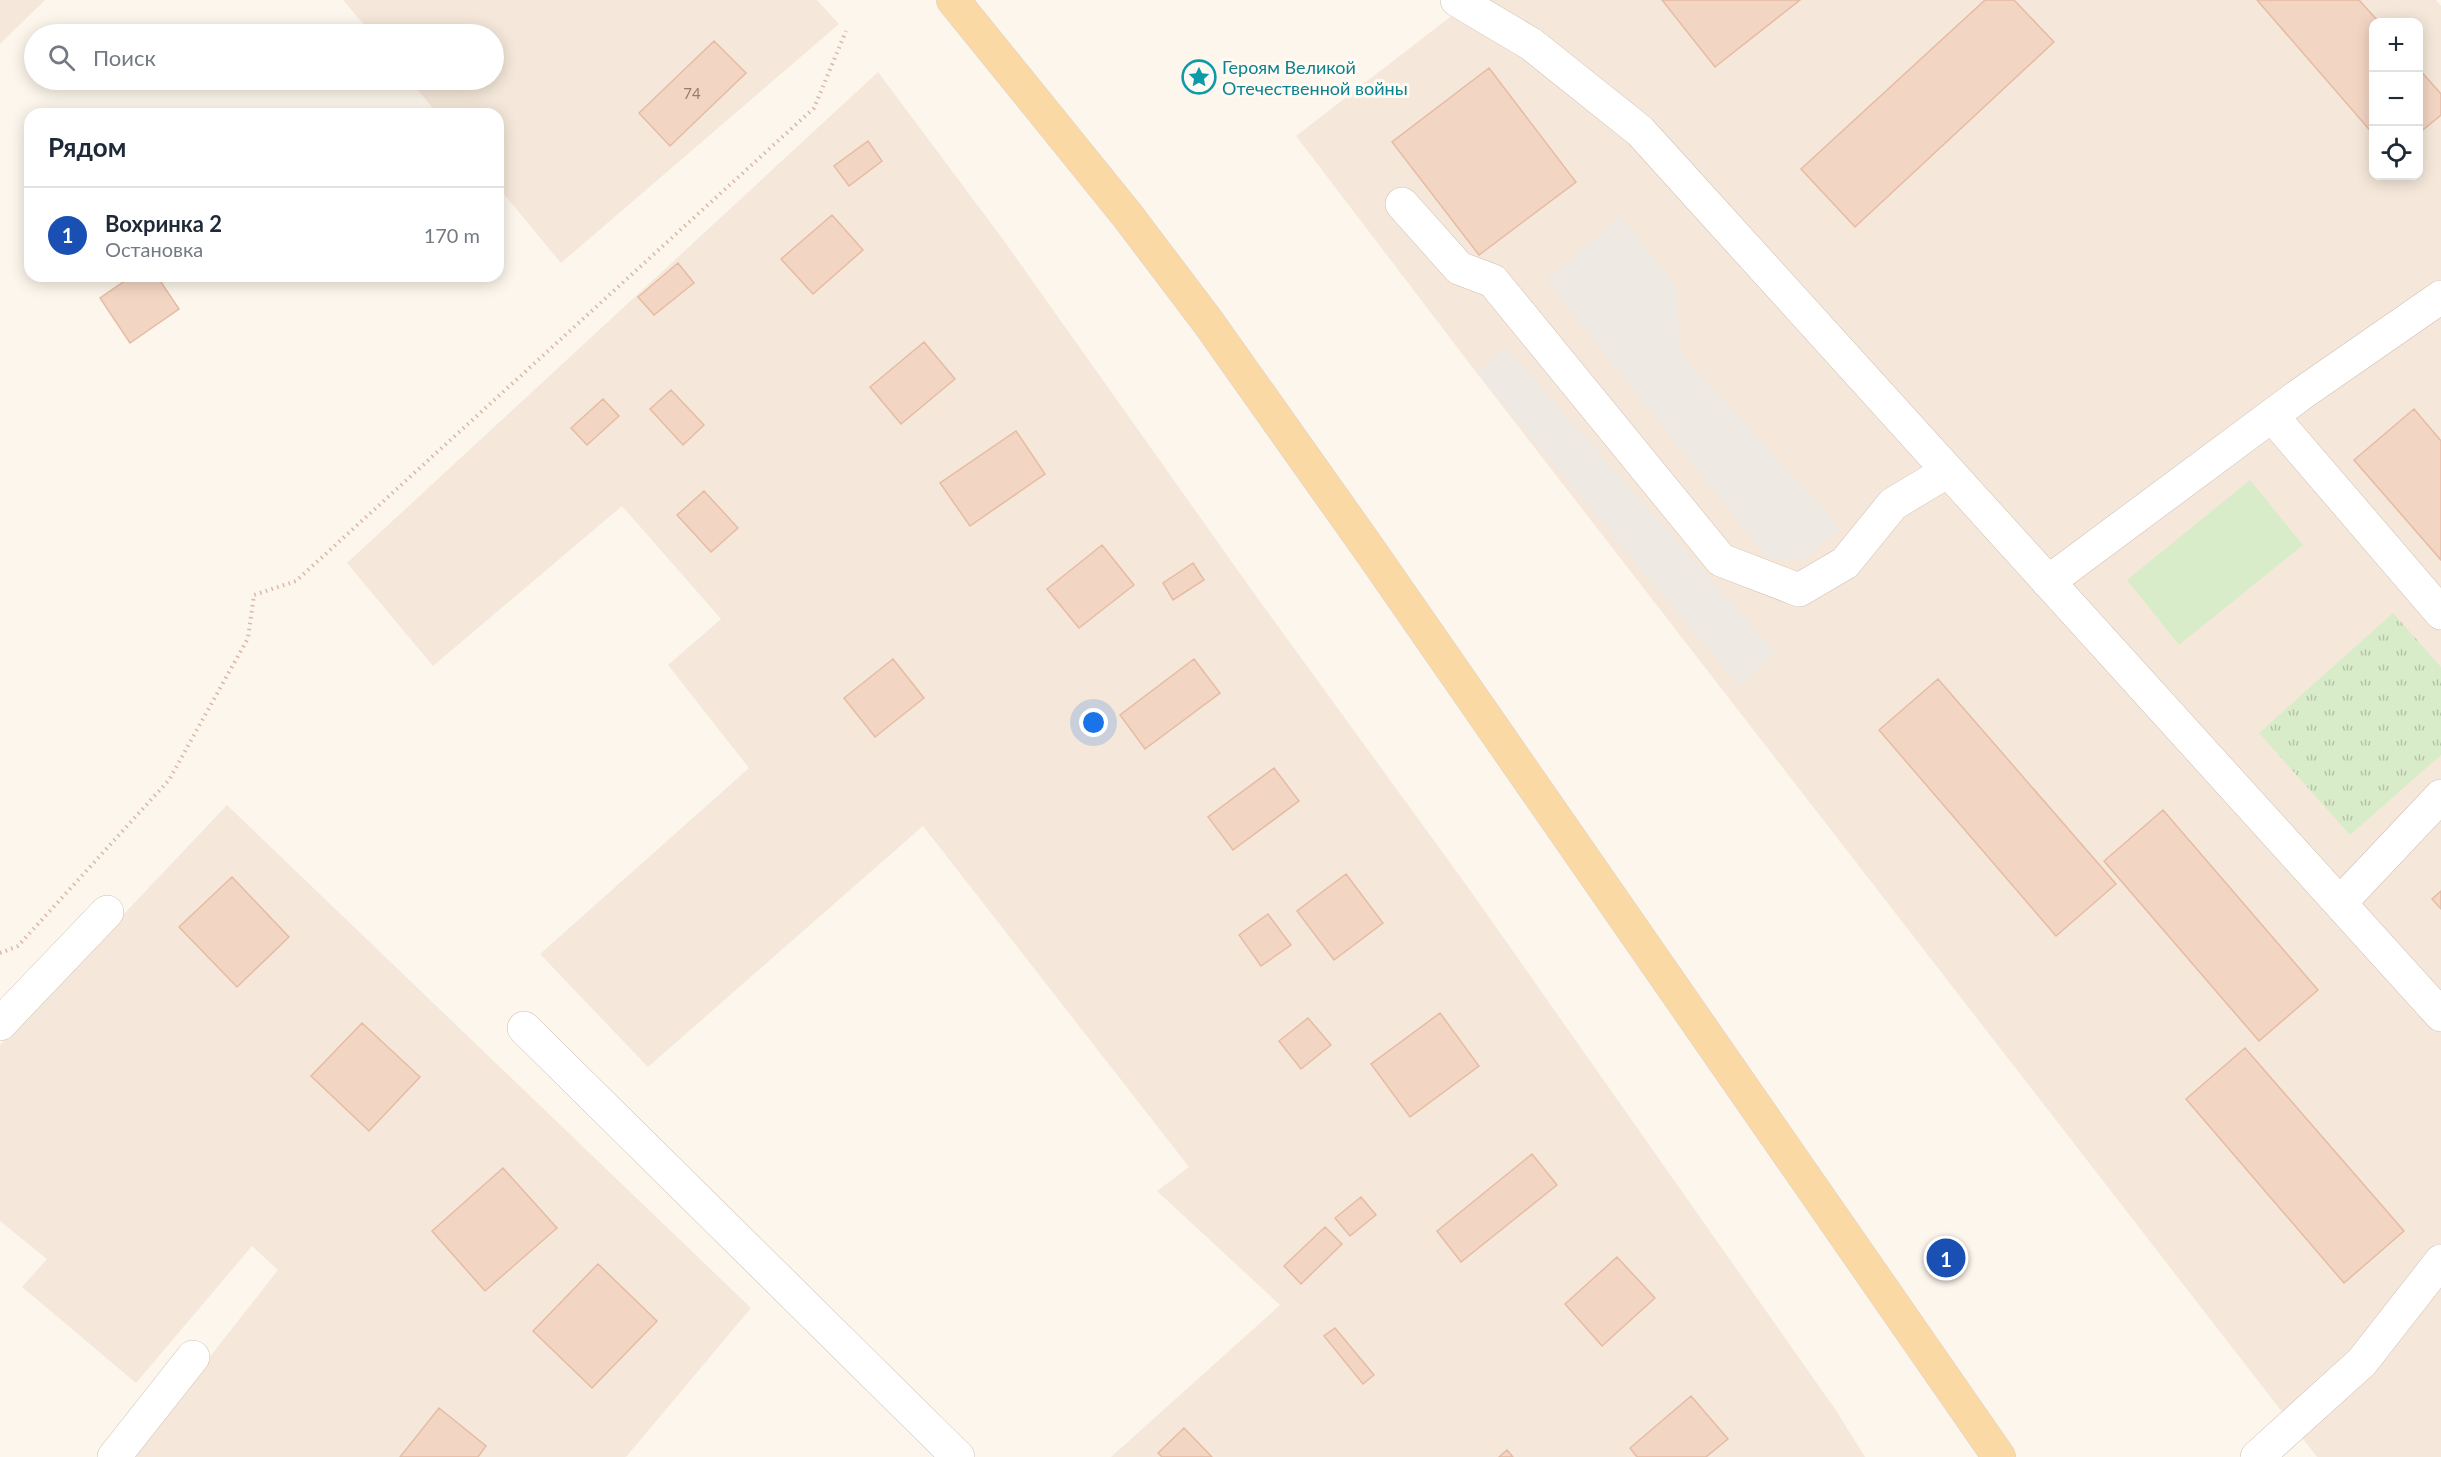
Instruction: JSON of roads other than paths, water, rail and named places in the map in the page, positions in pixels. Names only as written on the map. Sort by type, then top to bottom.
[{"type":"main road","points":[[953,0],[1127,215],[1208,322],[1371,552],[1999,1457]]},
{"type":"street","points":[[1457,0],[1531,44],[1640,131],[2441,1015]]},
{"type":"street","points":[[1402,204],[1459,268],[1493,280],[1721,560],[1799,590],[1845,563],[1893,504],[1948,471]]},
{"type":"street","points":[[2048,582],[2272,416],[2441,297]]},
{"type":"street","points":[[2272,416],[2441,613]]},
{"type":"street","points":[[2340,903],[2441,796]]},
{"type":"street","points":[[0,1024],[107,912]]},
{"type":"street","points":[[524,1028],[958,1457]]},
{"type":"street","points":[[2257,1457],[2362,1362],[2441,1262]]},
{"type":"street","points":[[114,1457],[193,1357]]},
{"type":"place","name":"Героям Великой Отечественной войны","points":[[1199,77]]},
{"type":"place","name":"Вохринка 2","points":[[1946,1258]]}]
